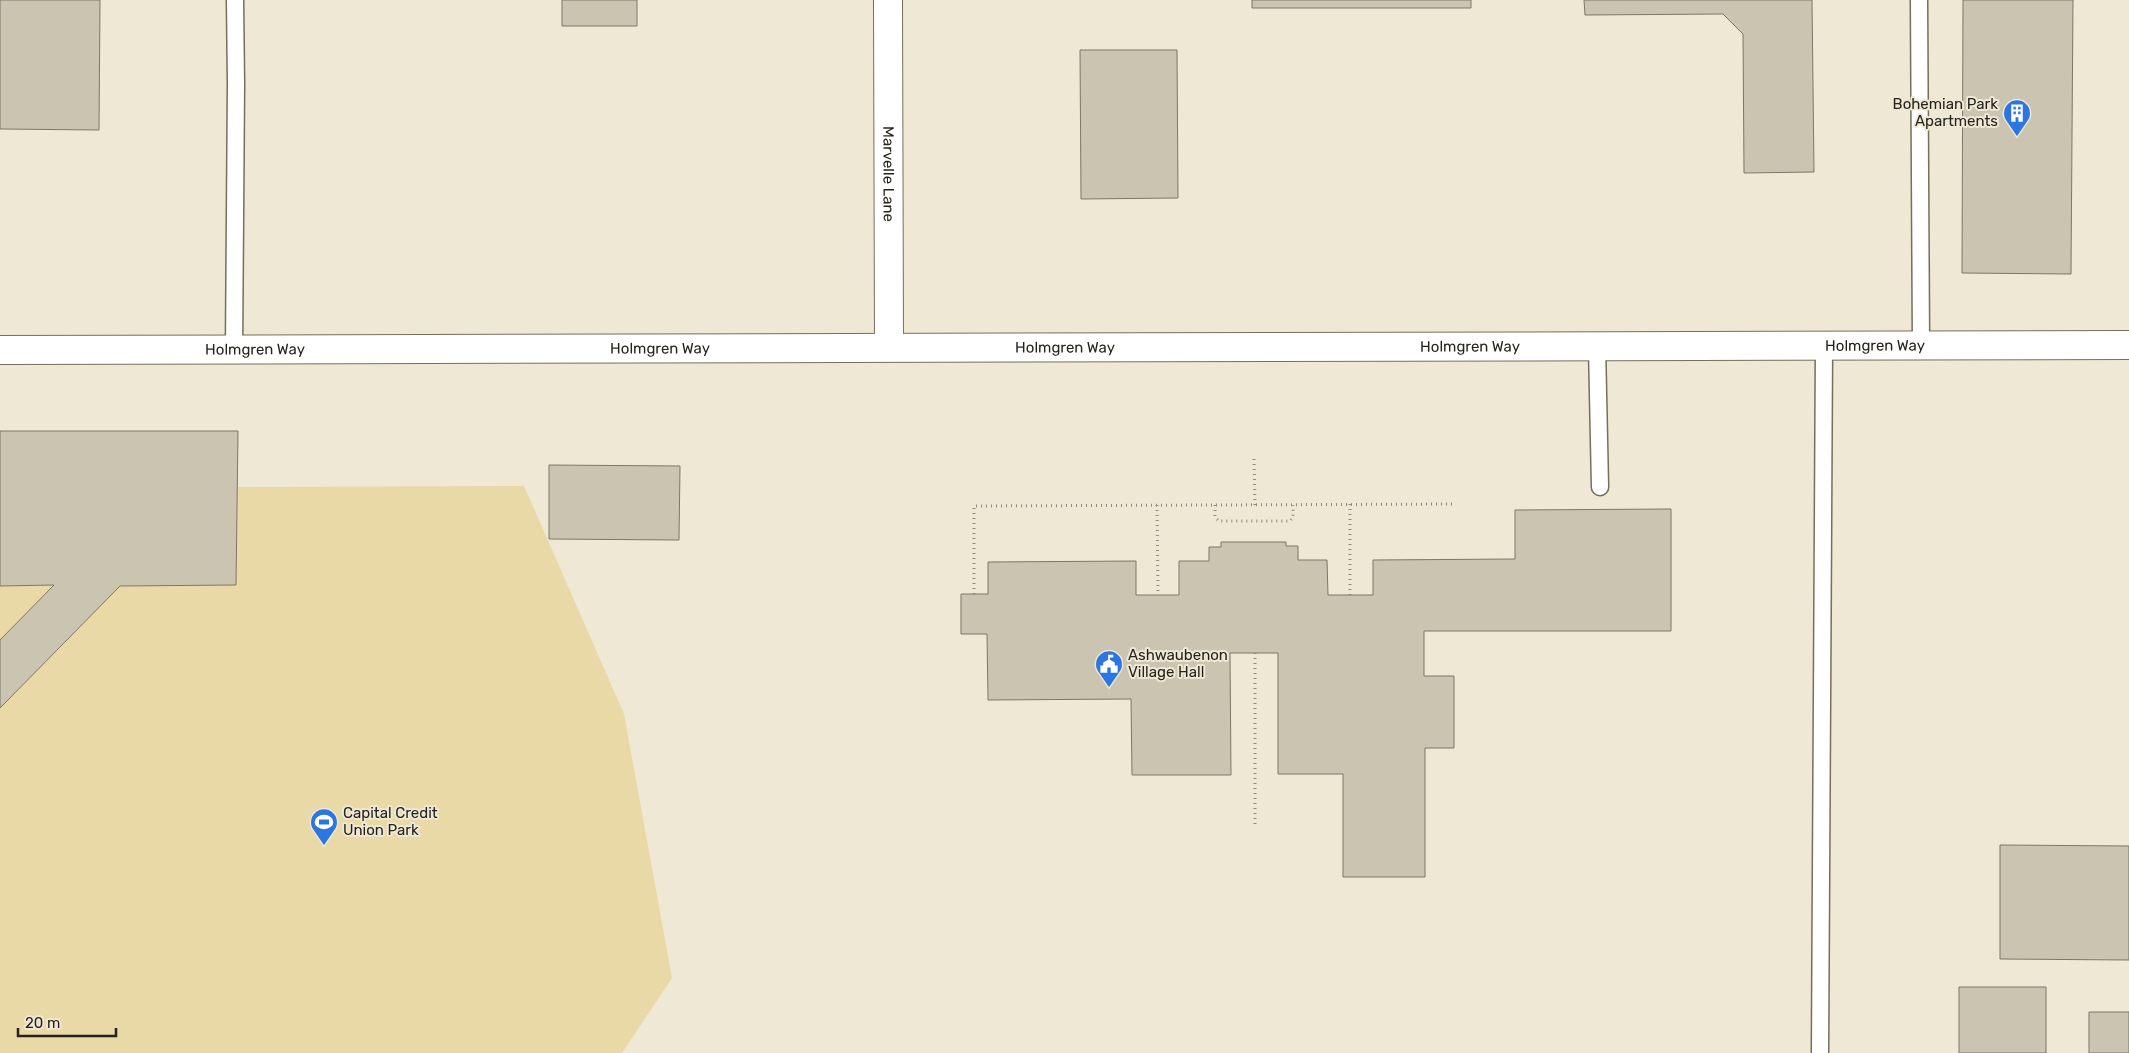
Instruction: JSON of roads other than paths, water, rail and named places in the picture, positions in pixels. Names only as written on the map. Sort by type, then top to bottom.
[{"type":"street","name":"Marvelle Lane","points":[[888,0],[889,347]]},
{"type":"street","name":"Holmgren Way","points":[[0,350],[2129,345]]},
{"type":"lane","points":[[234,349],[235,0]]},
{"type":"lane","points":[[1919,0],[1921,345]]},
{"type":"lane","points":[[1820,1053],[1824,345]]},
{"type":"lane","points":[[1597,346],[1600,487]]},
{"type":"place","name":"Bohemian Park Apartments","points":[[2017,137]]},
{"type":"place","name":"Ashwaubenon Village Hall","points":[[1109,688]]},
{"type":"place","name":"Capital Credit Union Park","points":[[324,846]]}]
